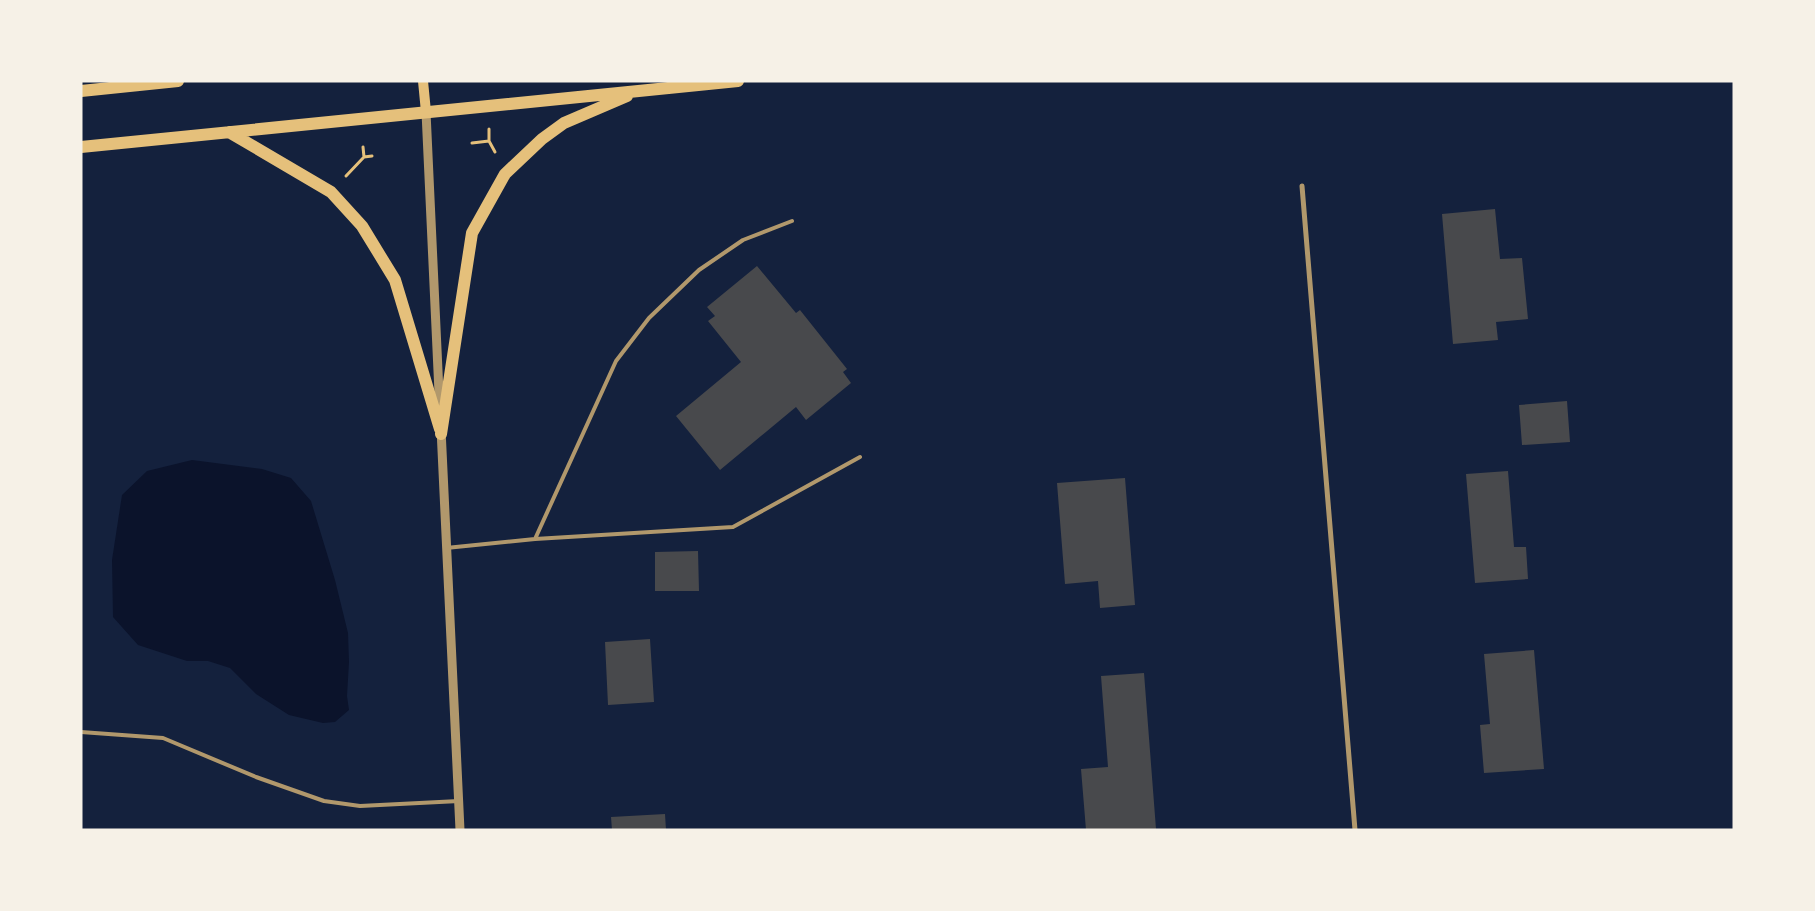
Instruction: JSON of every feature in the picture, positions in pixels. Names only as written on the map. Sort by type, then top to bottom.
[{"type":"main road","points":[[81,91],[178,81]]},
{"type":"main road","points":[[424,81],[426,112]]},
{"type":"main road","points":[[81,147],[738,81]]},
{"type":"main road","points":[[441,434],[472,233],[505,174],[542,139],[564,123],[638,91]]},
{"type":"main road","points":[[229,132],[331,192],[362,226],[395,280],[441,434]]},
{"type":"street","points":[[426,112],[460,830]]},
{"type":"street","points":[[1302,186],[1355,830]]},
{"type":"lane","points":[[535,540],[616,361],[649,318],[699,270],[743,240],[792,221]]},
{"type":"lane","points":[[446,548],[733,527],[860,457]]},
{"type":"lane","points":[[81,732],[163,738],[256,777],[324,802],[360,806],[459,801]]},
{"type":"path","points":[[472,144],[490,142],[489,129]]},
{"type":"path","points":[[363,147],[364,157]]},
{"type":"path","points":[[342,180],[364,157],[372,156]]},
{"type":"water","points":[[192,460],[262,469],[291,478],[311,501],[335,580],[348,633],[347,696],[349,710],[335,722],[323,723],[289,715],[256,694],[230,668],[208,661],[187,661],[138,645],[113,617],[112,560],[122,495],[147,471]]},
{"type":"building","points":[[1495,209],[1500,259],[1522,258],[1528,319],[1496,322],[1498,340],[1453,344],[1442,214]]},
{"type":"building","points":[[757,266],[796,313],[800,310],[847,369],[843,372],[851,383],[806,420],[796,407],[720,470],[676,416],[741,362],[708,321],[715,316],[707,307]]},
{"type":"building","points":[[1567,401],[1570,442],[1522,445],[1519,405]]},
{"type":"building","points":[[1508,471],[1514,547],[1526,547],[1528,579],[1475,583],[1466,474]]},
{"type":"building","points":[[1125,478],[1135,605],[1100,608],[1098,581],[1065,584],[1057,483]]},
{"type":"building","points":[[698,551],[699,591],[655,591],[655,552]]},
{"type":"building","points":[[650,639],[654,702],[608,705],[605,642]]},
{"type":"building","points":[[1534,650],[1544,769],[1484,773],[1480,725],[1490,724],[1484,654]]},
{"type":"building","points":[[1144,673],[1156,829],[1086,830],[1081,769],[1108,767],[1101,676]]},
{"type":"building","points":[[665,814],[666,830],[612,830],[611,817]]}]
